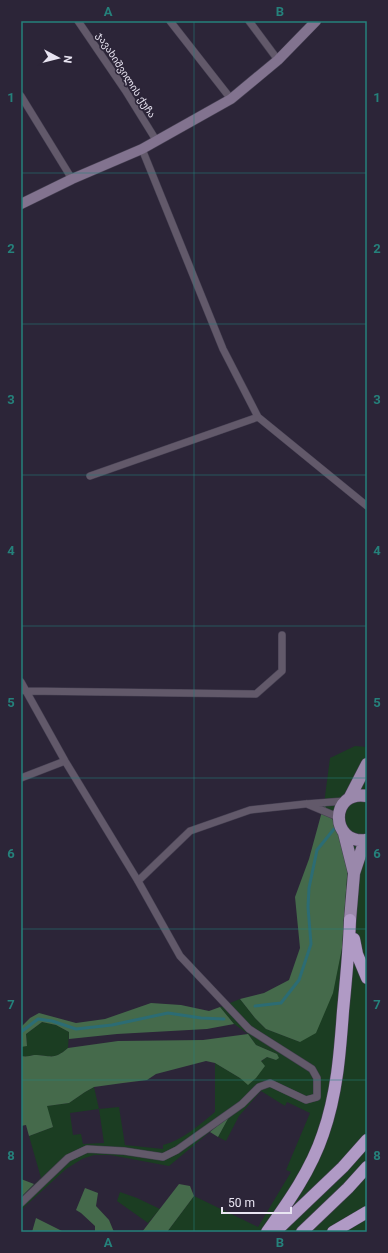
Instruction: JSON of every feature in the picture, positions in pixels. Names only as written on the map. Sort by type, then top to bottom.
[{"type":"highway","points":[[350,920],[357,954],[367,978]]},
{"type":"highway","points":[[267,1232],[307,1172],[323,1134],[330,1112],[337,1078],[349,948],[350,920]]},
{"type":"highway","points":[[275,1232],[343,1167],[367,1140]]},
{"type":"highway","points":[[302,1232],[348,1188],[367,1167]]},
{"type":"highway","points":[[333,1232],[367,1212]]},
{"type":"main road","points":[[21,204],[72,179],[142,149],[230,99],[278,60],[316,21]]},
{"type":"main road","points":[[354,873],[344,833],[338,818],[340,809],[348,799],[367,764]]},
{"type":"main road","points":[[348,799],[360,795],[367,796]]},
{"type":"main road","points":[[344,833],[354,839],[366,840],[354,873],[350,920]]},
{"type":"street","name":"ჯავახიშვილის ქუჩა","points":[[78,21],[125,90],[156,140]]},
{"type":"street","points":[[170,21],[230,99]]},
{"type":"street","points":[[249,21],[278,60]]},
{"type":"street","points":[[21,96],[72,179]]},
{"type":"street","points":[[142,149],[223,349],[258,417],[367,506]]},
{"type":"street","points":[[90,476],[258,417]]},
{"type":"street","points":[[25,691],[256,694],[282,671],[282,634]]},
{"type":"street","points":[[21,682],[65,761],[138,881],[180,956],[249,1029],[312,1069],[317,1078],[317,1097],[306,1100],[270,1083],[259,1087],[242,1104],[178,1150],[163,1156],[124,1151],[87,1149],[68,1158],[21,1203]]},
{"type":"street","points":[[21,778],[65,761]]},
{"type":"street","points":[[138,881],[190,831],[250,810],[348,799]]},
{"type":"street","points":[[305,804],[338,818]]},
{"type":"green space","points":[[355,746],[367,747],[367,1232],[167,1232],[194,1196],[258,1227],[291,1172],[286,1170],[310,1113],[287,1102],[285,1106],[261,1091],[239,1116],[226,1141],[218,1137],[229,1116],[169,1166],[110,1155],[94,1155],[82,1159],[66,1169],[21,1210],[21,1197],[41,1178],[29,1136],[53,1127],[46,1106],[69,1103],[94,1087],[99,1109],[119,1107],[125,1145],[163,1149],[163,1145],[184,1136],[215,1112],[215,1063],[240,1078],[267,1057],[276,1060],[277,1054],[256,1045],[248,1034],[234,1024],[220,1007],[240,999],[266,1029],[300,1042],[343,838],[324,804],[330,758]],"holes":[[[99,1109],[104,1143],[83,1144],[81,1134],[73,1135],[70,1113]]]},
{"type":"green space","points":[[324,804],[343,838],[348,862],[342,948],[333,993],[316,1033],[300,1042],[266,1029],[240,999],[264,993],[289,980],[300,948],[295,897],[309,859]]},
{"type":"green space","points":[[151,1003],[181,1005],[209,1011],[220,1007],[234,1024],[207,1029],[117,1034],[69,1039],[69,1032],[56,1025],[42,1022],[26,1034],[27,1046],[21,1047],[21,1027],[30,1018],[39,1013],[76,1023],[105,1019]]},
{"type":"green space","points":[[42,1022],[56,1025],[69,1032],[68,1048],[59,1055],[55,1056],[21,1056],[21,1047],[27,1045],[26,1034]]},
{"type":"green space","points":[[248,1034],[256,1045],[277,1054],[279,1058],[276,1060],[267,1057],[261,1061],[265,1066],[256,1078],[248,1085],[240,1078],[215,1063],[206,1061],[156,1074],[147,1080],[94,1087],[69,1103],[47,1106],[53,1127],[29,1136],[26,1125],[21,1126],[21,1056],[55,1056],[59,1055],[68,1048],[118,1041],[203,1040]]},
{"type":"green space","points":[[230,1115],[218,1137],[210,1132]]},
{"type":"green space","points":[[21,1179],[34,1184],[21,1197]]},
{"type":"green space","points":[[179,1184],[190,1186],[194,1196],[167,1232],[142,1232]]},
{"type":"green space","points":[[85,1188],[98,1193],[96,1206],[109,1220],[114,1232],[95,1232],[95,1226],[76,1210]]},
{"type":"green space","points":[[120,1192],[160,1209],[148,1223],[117,1201]]},
{"type":"green space","points":[[36,1218],[64,1232],[32,1232]]},
{"type":"waterway","points":[[255,1006],[281,1003],[299,980],[311,944],[308,907],[309,888],[317,850],[334,829]]},
{"type":"waterway","points":[[21,1032],[38,1019],[52,1021],[76,1029],[112,1025],[168,1013],[201,1018],[224,1019]]}]
